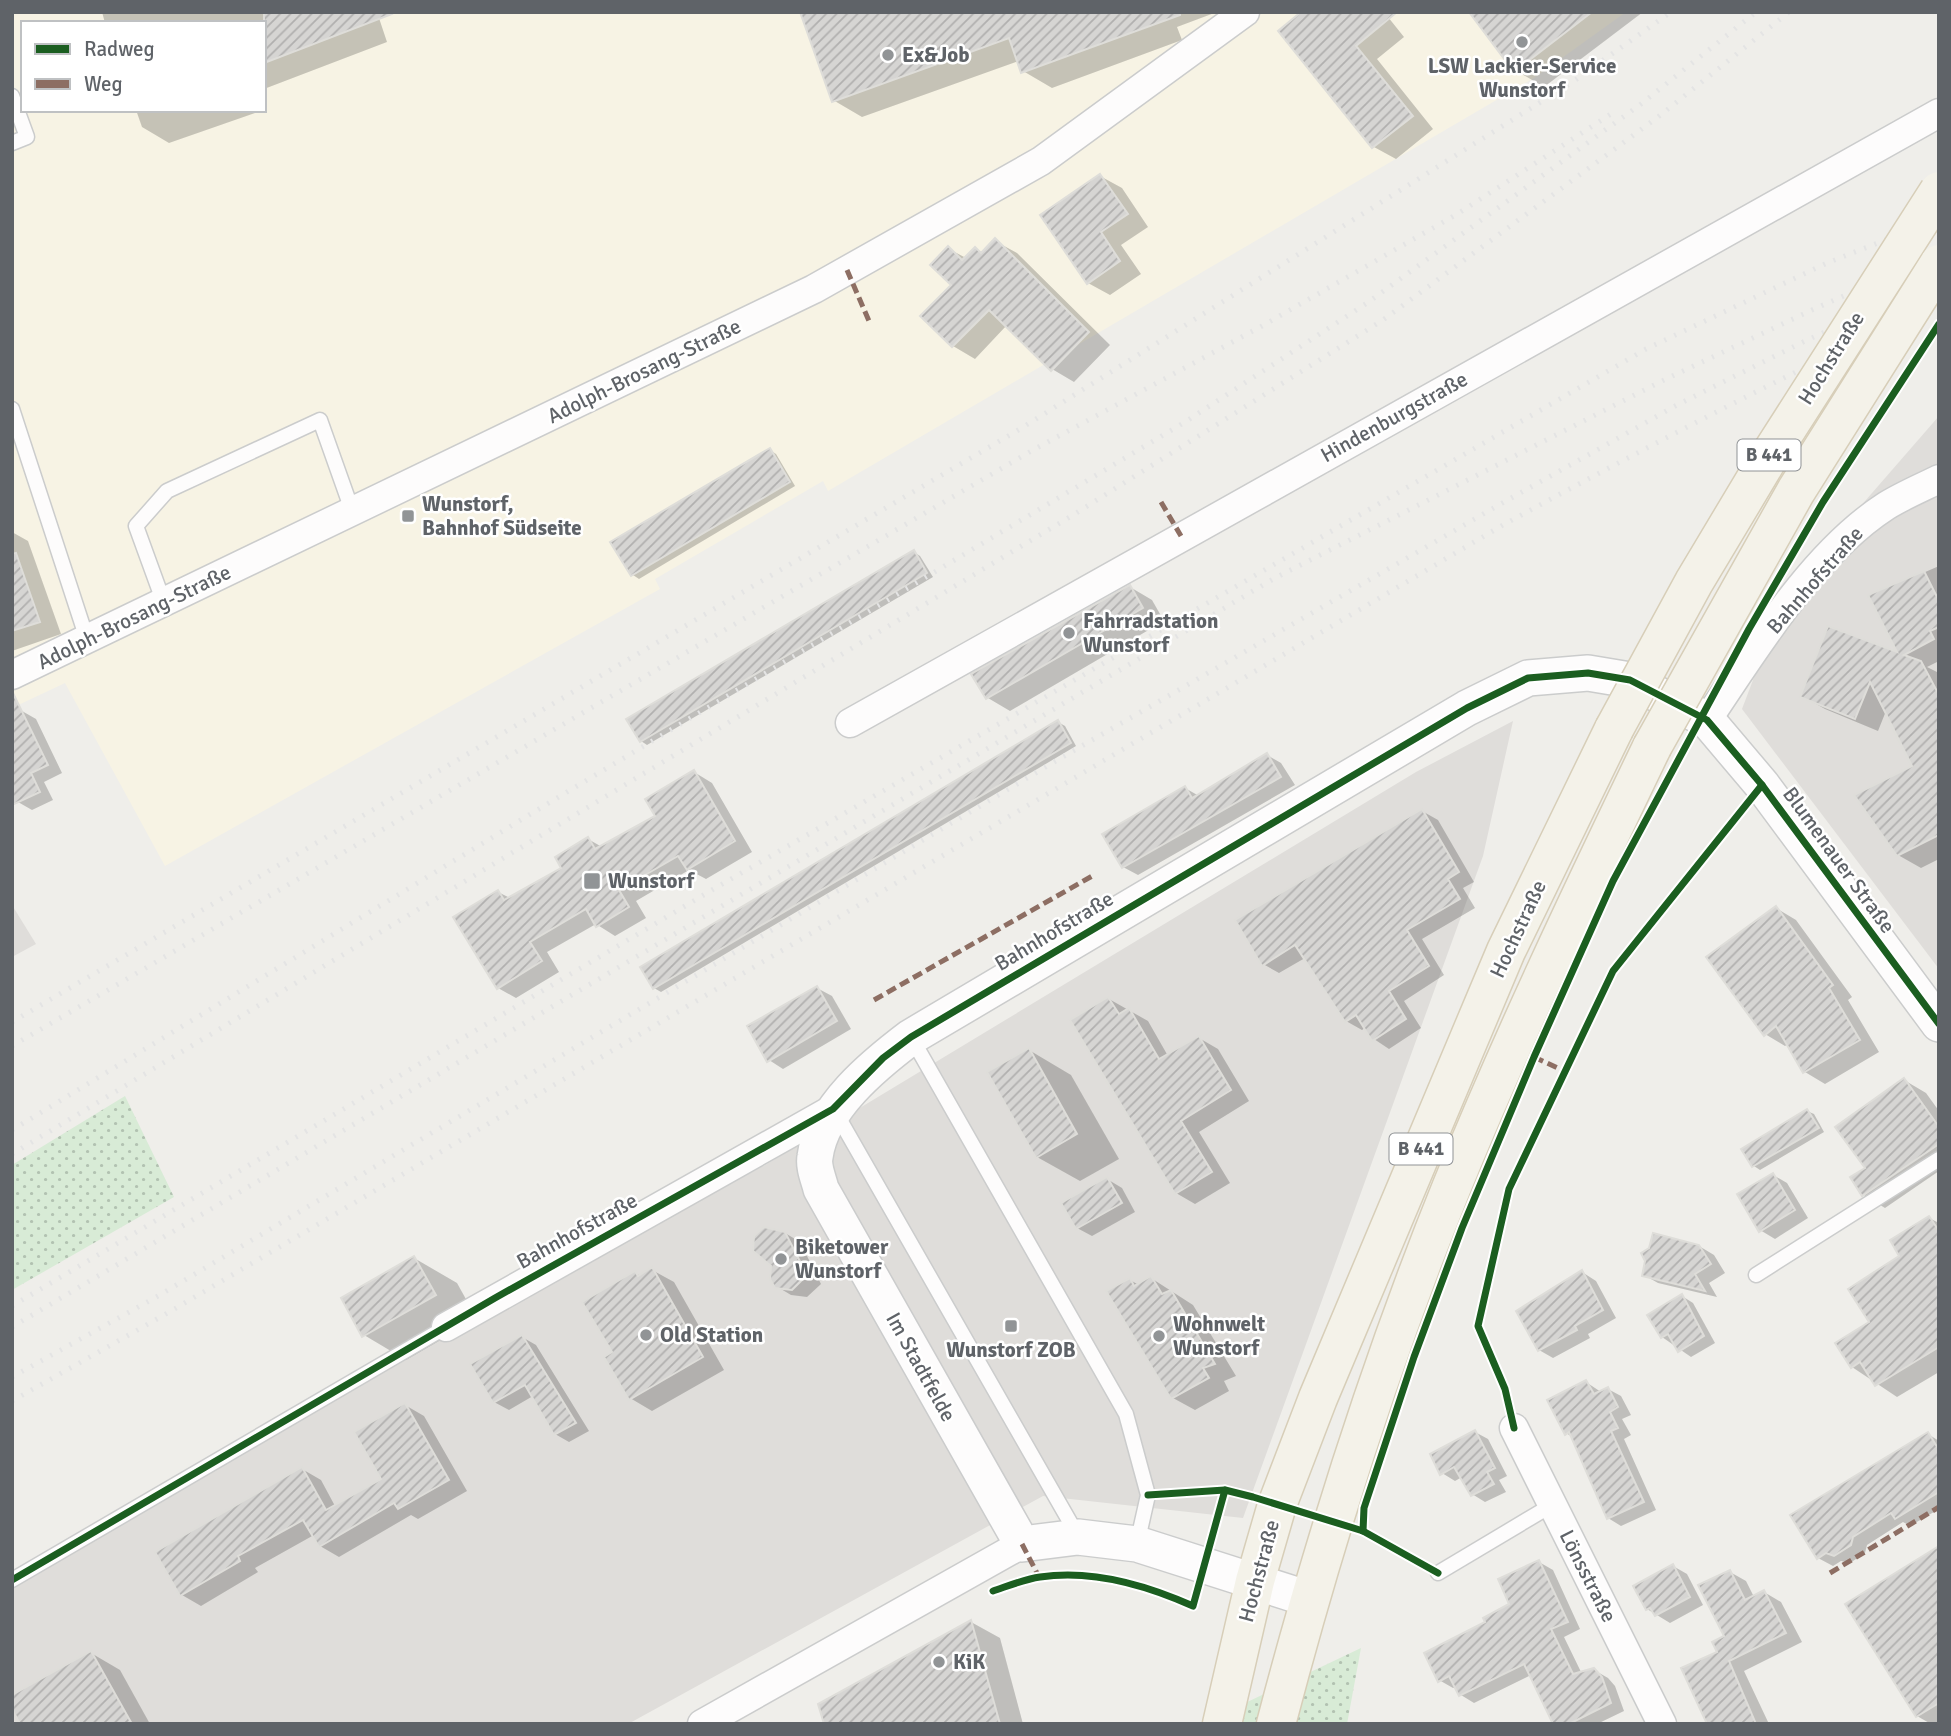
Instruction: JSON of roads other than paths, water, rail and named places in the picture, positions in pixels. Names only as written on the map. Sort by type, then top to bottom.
[{"type":"main road","name":"Hochstraße","points":[[1222,1724],[1255,1581],[1277,1505],[1318,1398],[1430,1127],[1506,951],[1614,729],[1694,582],[1770,454],[1939,191]]},
{"type":"main road","name":"Hochstraße","points":[[1276,1724],[1309,1599],[1389,1355],[1452,1186],[1578,899],[1651,747],[1796,491],[1939,264]]},
{"type":"street","name":"Adolph-Brosang-Straße","points":[[12,676],[353,513],[856,265],[1041,161],[1245,12]]},
{"type":"street","name":"Hindenburgstraße","points":[[850,723],[1907,128],[1939,113]]},
{"type":"street","name":"Bahnhofstraße","points":[[446,1326],[833,1109],[883,1058],[911,1037],[1455,715],[1528,678],[1588,673],[1630,680],[1707,720],[1754,650],[1847,536],[1886,506],[1939,480]]},
{"type":"street","name":"Blumenauer Straße","points":[[1707,720],[1762,785],[1939,1024]]},
{"type":"street","name":"Im Stadtfelde","points":[[833,1109],[814,1158],[821,1189],[1022,1544]]},
{"type":"street","name":"Lönsstraße","points":[[1514,1428],[1662,1724]]},
{"type":"street","points":[[702,1724],[1022,1544],[1078,1537],[1137,1544],[1309,1599]]},
{"type":"lane","points":[[12,96],[27,137],[12,143]]},
{"type":"lane","points":[[12,409],[87,639]]},
{"type":"lane","points":[[164,603],[136,526],[167,491],[320,421],[353,513]]},
{"type":"lane","points":[[911,1037],[1126,1414],[1148,1495],[1137,1544]]},
{"type":"lane","points":[[833,1109],[1078,1537]]},
{"type":"lane","points":[[1756,1275],[1939,1159]]},
{"type":"lane","points":[[12,1580],[446,1326]]},
{"type":"lane","points":[[1438,1573],[1552,1505]]},
{"type":"railway","points":[[12,1022],[1020,429],[1571,83],[1671,12]]},
{"type":"railway","points":[[12,1130],[552,801],[1185,422],[1367,303],[1641,104],[1756,12]]},
{"type":"railway","points":[[12,1154],[1073,515],[1383,320],[1658,117],[1789,12]]},
{"type":"railway","points":[[12,1046],[1033,450],[1262,326],[1459,213],[1617,110]]},
{"type":"railway","points":[[12,1306],[712,890],[1646,349],[1827,263],[1939,219]]},
{"type":"railway","points":[[12,1327],[1275,578],[1664,380],[1939,254]]},
{"type":"railway","points":[[12,1377],[158,1296],[1054,762],[1497,506],[1677,405],[1805,341],[1939,280]]},
{"type":"railway","points":[[12,1401],[171,1311],[1503,525],[1719,411],[1939,304]]},
{"type":"place","name":"LSW Lackier-Service Wunstorf","points":[[1522,42]]},
{"type":"place","name":"Ex&Job","points":[[888,55]]},
{"type":"place","name":"Wunstorf, Bahnhof Südseite","points":[[408,516]]},
{"type":"place","name":"Fahrradstation Wunstorf","points":[[1069,633]]},
{"type":"place","name":"Wunstorf","points":[[592,881]]},
{"type":"place","name":"Biketower Wunstorf","points":[[781,1259]]},
{"type":"place","name":"Wunstorf ZOB","points":[[1011,1326]]},
{"type":"place","name":"Old Station","points":[[646,1335]]},
{"type":"place","name":"Wohnwelt Wunstorf","points":[[1159,1336]]},
{"type":"place","name":"KiK","points":[[939,1662]]}]
